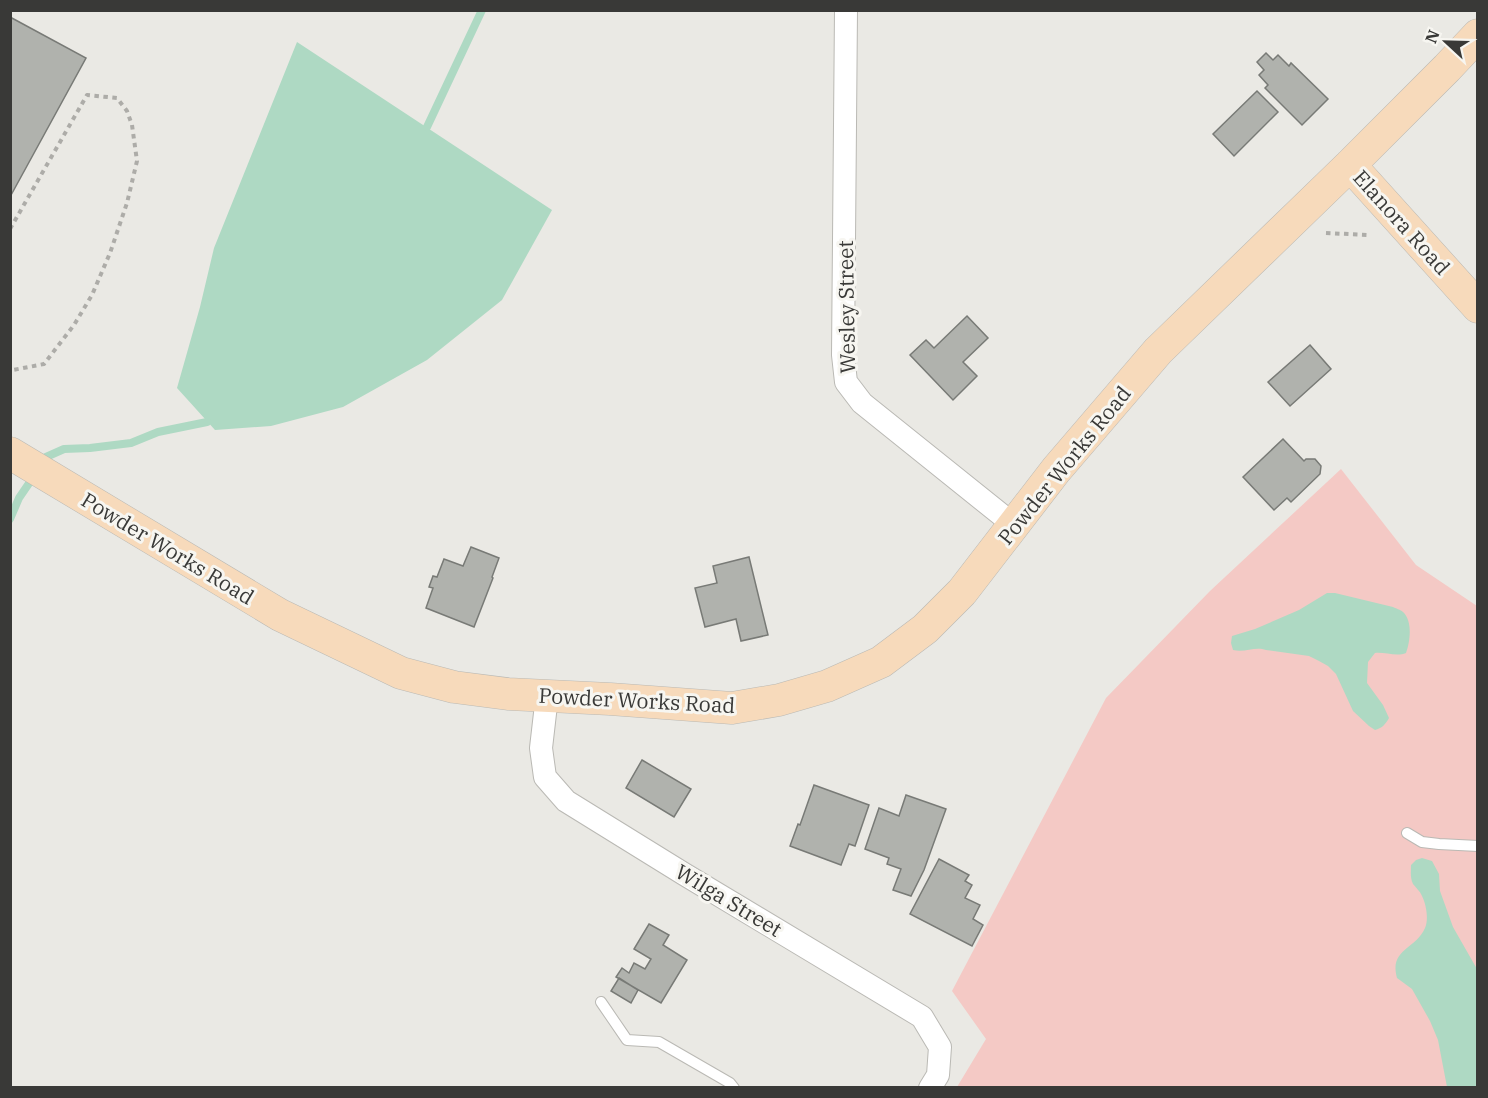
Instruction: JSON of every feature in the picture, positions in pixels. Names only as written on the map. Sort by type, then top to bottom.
[{"type":"main road","name":"Powder Works Road","points":[[10,453],[280,615],[401,673],[454,687],[508,694],[732,708],[779,700],[828,686],[881,663],[925,629],[962,592],[1056,470],[1158,351],[1350,165],[1478,35]]},
{"type":"main road","name":"Elanora Road","points":[[1350,165],[1478,307]]},
{"type":"street","name":"Wesley Street","points":[[846,10],[843,355],[846,382],[862,402],[1014,525]]},
{"type":"street","name":"Wilga Street","points":[[548,696],[542,748],[545,777],[566,801],[922,1017],[940,1047],[938,1075],[930,1088]]},
{"type":"lane","points":[[1407,833],[1422,842],[1478,846]]},
{"type":"lane","points":[[602,1002],[627,1040],[659,1042],[730,1083],[734,1088]]},
{"type":"path","points":[[10,229],[87,95],[117,98],[127,111],[132,125],[137,161],[127,203],[110,253],[92,295],[74,325],[44,364],[10,369]]},
{"type":"path","points":[[1326,233],[1369,235]]},
{"type":"shaded area","points":[[297,42],[552,210],[502,300],[427,360],[343,407],[271,426],[215,430],[177,388],[214,248]]},
{"type":"shaded area","points":[[1341,469],[1416,565],[1477,606],[1477,1087],[957,1087],[986,1039],[952,991],[1106,698],[1210,591]]},
{"type":"shaded area","points":[[1327,593],[1393,607],[1403,612],[1408,621],[1409,638],[1406,653],[1399,655],[1375,653],[1368,662],[1367,683],[1383,705],[1389,718],[1383,726],[1375,730],[1353,711],[1336,674],[1328,666],[1309,656],[1262,649],[1233,650],[1232,636],[1299,610]]},
{"type":"shaded area","points":[[1422,858],[1432,861],[1439,874],[1440,891],[1453,927],[1477,969],[1477,1087],[1447,1087],[1438,1040],[1430,1021],[1412,989],[1397,978],[1395,968],[1400,955],[1421,935],[1426,924],[1425,903],[1411,879],[1411,865]]},
{"type":"building","points":[[10,17],[86,58],[10,197]]},
{"type":"building","points":[[1266,53],[1273,60],[1278,55],[1289,66],[1291,63],[1328,99],[1302,125],[1265,88],[1268,85],[1259,75],[1264,70],[1257,62]]},
{"type":"building","points":[[1257,91],[1278,112],[1234,156],[1213,134]]},
{"type":"building","points":[[967,316],[988,338],[963,362],[977,376],[953,400],[910,355],[926,340],[934,348]]},
{"type":"building","points":[[1310,345],[1331,369],[1290,406],[1268,382]]},
{"type":"building","points":[[1283,439],[1304,461],[1315,459],[1321,466],[1320,474],[1291,502],[1287,498],[1274,510],[1243,477]]},
{"type":"building","points":[[471,547],[499,558],[474,627],[426,608],[433,588],[429,587],[433,576],[437,577],[444,559],[463,566]]},
{"type":"building","points":[[749,557],[768,635],[741,641],[736,619],[705,627],[695,588],[717,583],[713,566]]},
{"type":"building","points":[[642,760],[691,789],[674,817],[626,788]]},
{"type":"building","points":[[814,785],[869,805],[855,846],[849,844],[841,865],[790,846]]},
{"type":"building","points":[[906,795],[946,809],[924,870],[911,896],[893,890],[901,869],[887,864],[889,858],[865,849],[879,808],[899,816]]},
{"type":"building","points":[[939,859],[969,875],[965,881],[972,885],[965,898],[980,905],[973,919],[983,925],[972,946],[910,914]]},
{"type":"building","points":[[649,924],[669,935],[663,945],[687,960],[661,1003],[616,977],[622,968],[629,973],[634,963],[645,969],[651,959],[634,949]]},
{"type":"building","points":[[619,978],[638,990],[631,1003],[611,991]]},
{"type":"waterway","points":[[427,127],[482,10]]},
{"type":"waterway","points":[[42,463],[46,457],[64,449],[131,443],[158,432],[207,422]]},
{"type":"waterway","points":[[10,519],[19,498],[34,476]]}]
